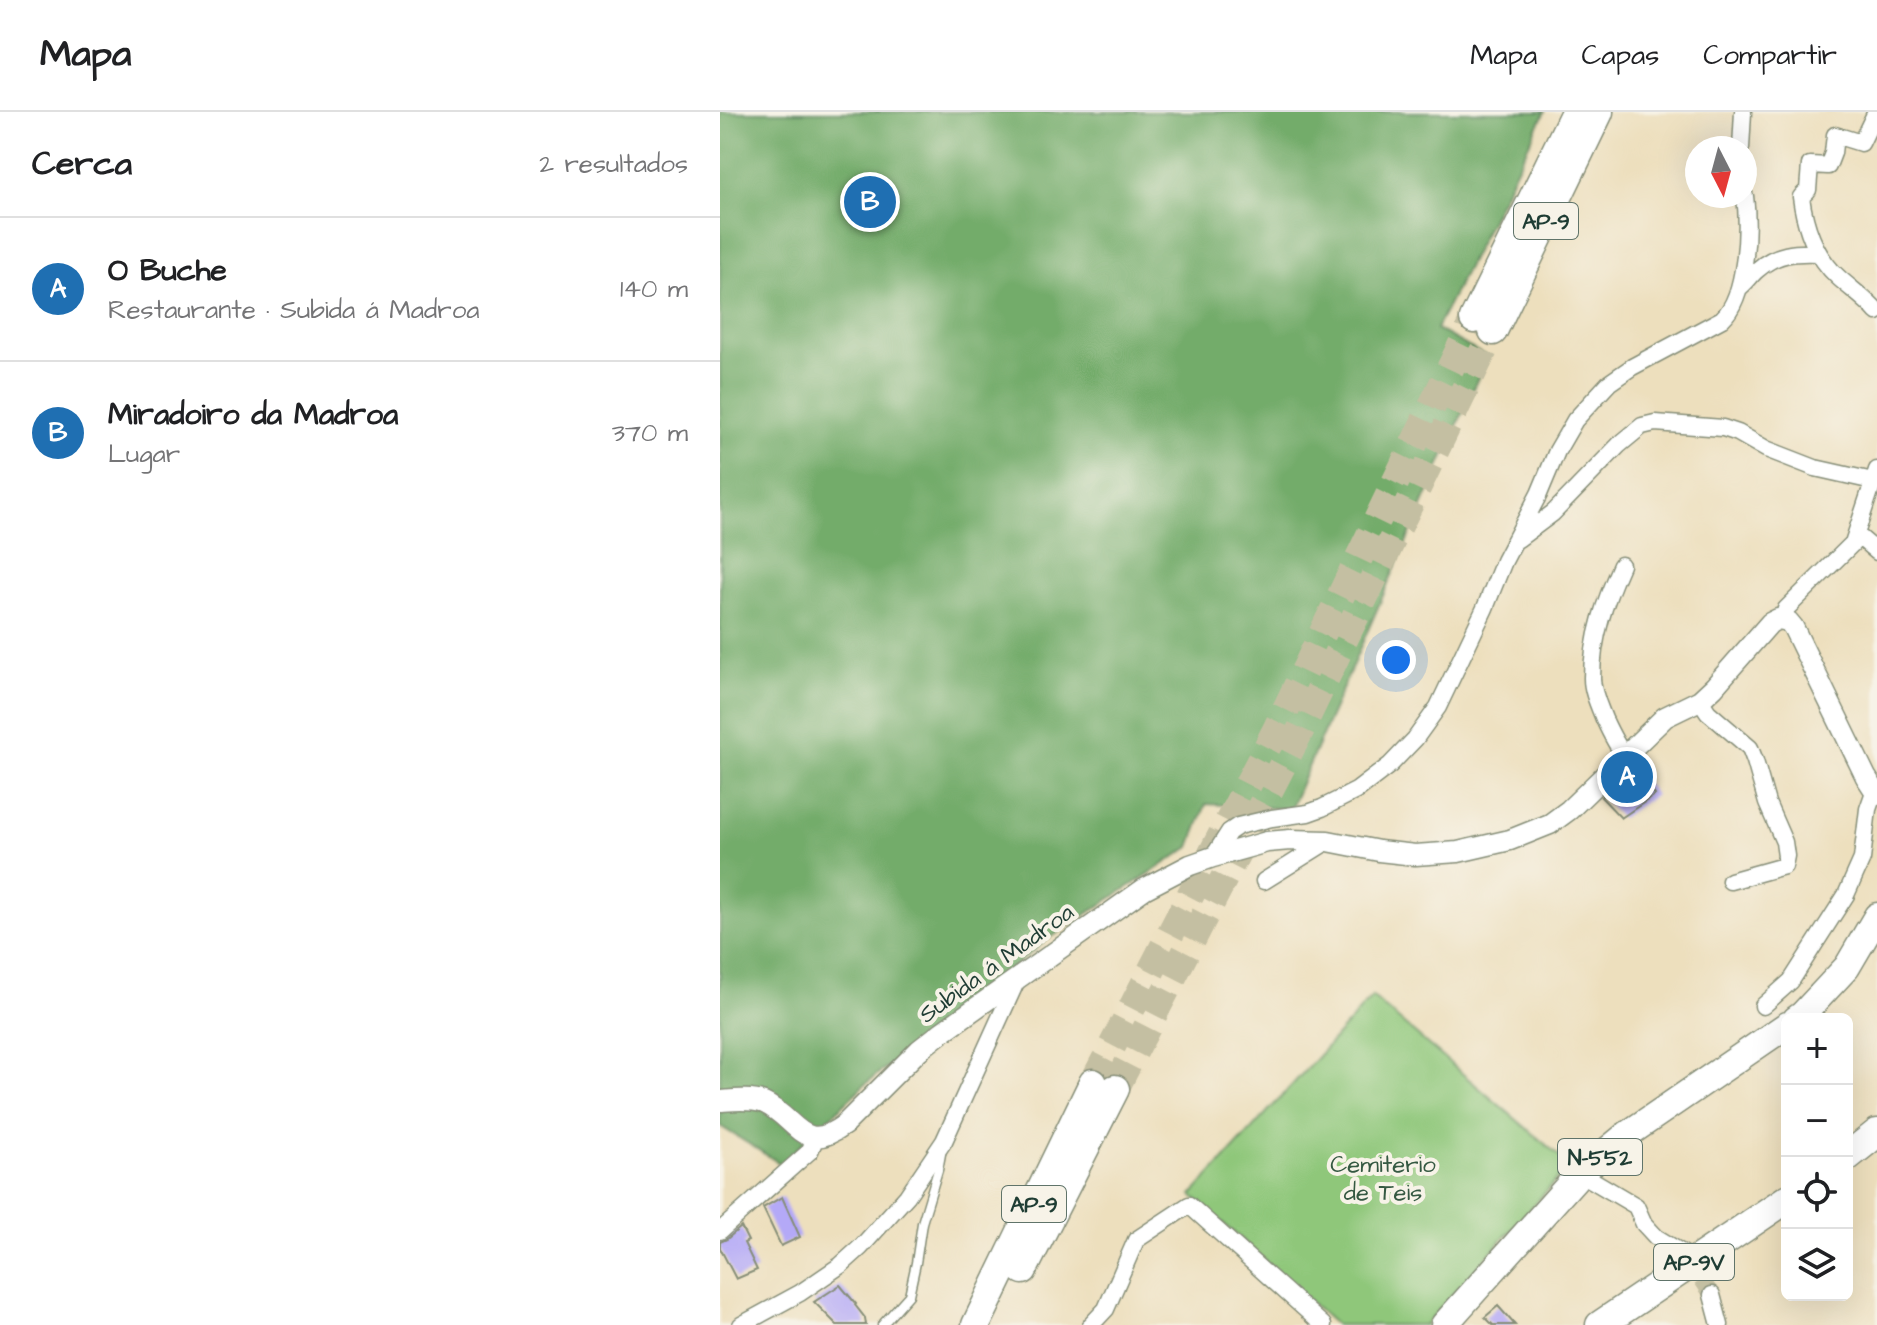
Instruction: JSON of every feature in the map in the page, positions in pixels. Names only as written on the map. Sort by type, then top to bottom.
[{"type":"highway","name":"AP-9","points":[[1575,112],[1483,325],[1599,112]]},
{"type":"highway","points":[[1804,1013],[1847,967],[1877,916]]},
{"type":"highway","name":"N-552","points":[[1444,1325],[1580,1173],[1625,1136],[1781,1029]]},
{"type":"highway","name":"AP-9","points":[[976,1325],[1104,1086],[996,1325]]},
{"type":"highway","points":[[1853,1152],[1877,1133]]},
{"type":"highway","points":[[1853,1175],[1877,1157]]},
{"type":"highway","name":"AP-9V","points":[[1600,1325],[1781,1203]]},
{"type":"highway","name":"AP-9V","points":[[1634,1325],[1781,1227]]},
{"type":"street","points":[[1742,136],[1743,112]]},
{"type":"street","points":[[1876,114],[1861,143],[1835,135],[1828,166],[1810,165],[1808,190],[1801,197],[1804,217],[1818,253],[1836,275],[1877,312]]},
{"type":"street","points":[[1213,857],[1229,832],[1238,826],[1308,813],[1367,784],[1415,739],[1438,707],[1557,451],[1575,420],[1609,383],[1632,367],[1722,319],[1732,306],[1748,241],[1747,208]]},
{"type":"street","points":[[1737,289],[1758,268],[1780,255],[1818,253]]},
{"type":"street","points":[[1514,543],[1553,513],[1619,445],[1642,426],[1655,423],[1723,428],[1815,468],[1875,476],[1853,543],[1786,609],[1783,619],[1793,627],[1876,793],[1868,809],[1862,859],[1846,895],[1791,981],[1763,1006]]},
{"type":"street","points":[[1856,534],[1877,552]]},
{"type":"street","points":[[1621,565],[1604,602],[1592,679],[1606,723],[1625,756]]},
{"type":"street","name":"Subida á Madroa","points":[[816,1137],[825,1137],[844,1125],[919,1050],[969,1011],[1144,889],[1190,865],[1267,842],[1290,840],[1328,841],[1415,855],[1458,852],[1510,840],[1550,824],[1569,810],[1665,717],[1700,700],[1770,623],[1783,619]]},
{"type":"street","points":[[1700,700],[1708,712],[1750,748],[1767,803],[1784,842],[1784,866],[1730,881]]},
{"type":"street","points":[[1264,881],[1328,841]]},
{"type":"street","points":[[741,1325],[800,1293],[851,1257],[907,1196],[944,1141],[1017,980]]},
{"type":"street","points":[[720,1101],[762,1102],[802,1132],[816,1137],[810,1151],[720,1231]]},
{"type":"street","points":[[1580,1173],[1636,1206],[1644,1224],[1656,1237],[1684,1254]]},
{"type":"street","points":[[1091,1325],[1106,1309],[1136,1240],[1189,1205],[1323,1325]]},
{"type":"street","points":[[1712,1295],[1720,1325]]},
{"type":"lane","points":[[882,1325],[909,1295],[922,1223],[944,1141]]},
{"type":"green space","points":[[720,112],[1545,112],[1436,329],[1487,357],[1290,809],[1206,804],[1190,847],[1047,940],[864,1085],[781,1164],[720,1126]]},
{"type":"green space","name":"Cemiterio de Teis","points":[[1372,997],[1570,1165],[1425,1325],[1336,1325],[1192,1195]]},
{"type":"building","points":[[1633,766],[1655,795],[1621,818],[1601,797]]},
{"type":"building","points":[[782,1197],[800,1237],[781,1246],[763,1208]]},
{"type":"building","points":[[741,1227],[748,1241],[744,1243],[757,1270],[736,1279],[720,1242]]},
{"type":"building","points":[[840,1285],[856,1304],[866,1325],[837,1325],[814,1302]]},
{"type":"building","points":[[1498,1306],[1515,1325],[1493,1325],[1485,1317]]},
{"type":"tunnel","points":[[1093,1083],[1276,730],[1474,319]]},
{"type":"tunnel","points":[[1115,1089],[1301,729],[1493,331]]},
{"type":"tunnel","points":[[1688,1259],[1712,1295]]},
{"type":"place","name":"Miradoiro da Madroa","points":[[870,202]]},
{"type":"place","name":"O Buche","points":[[1627,777]]}]
